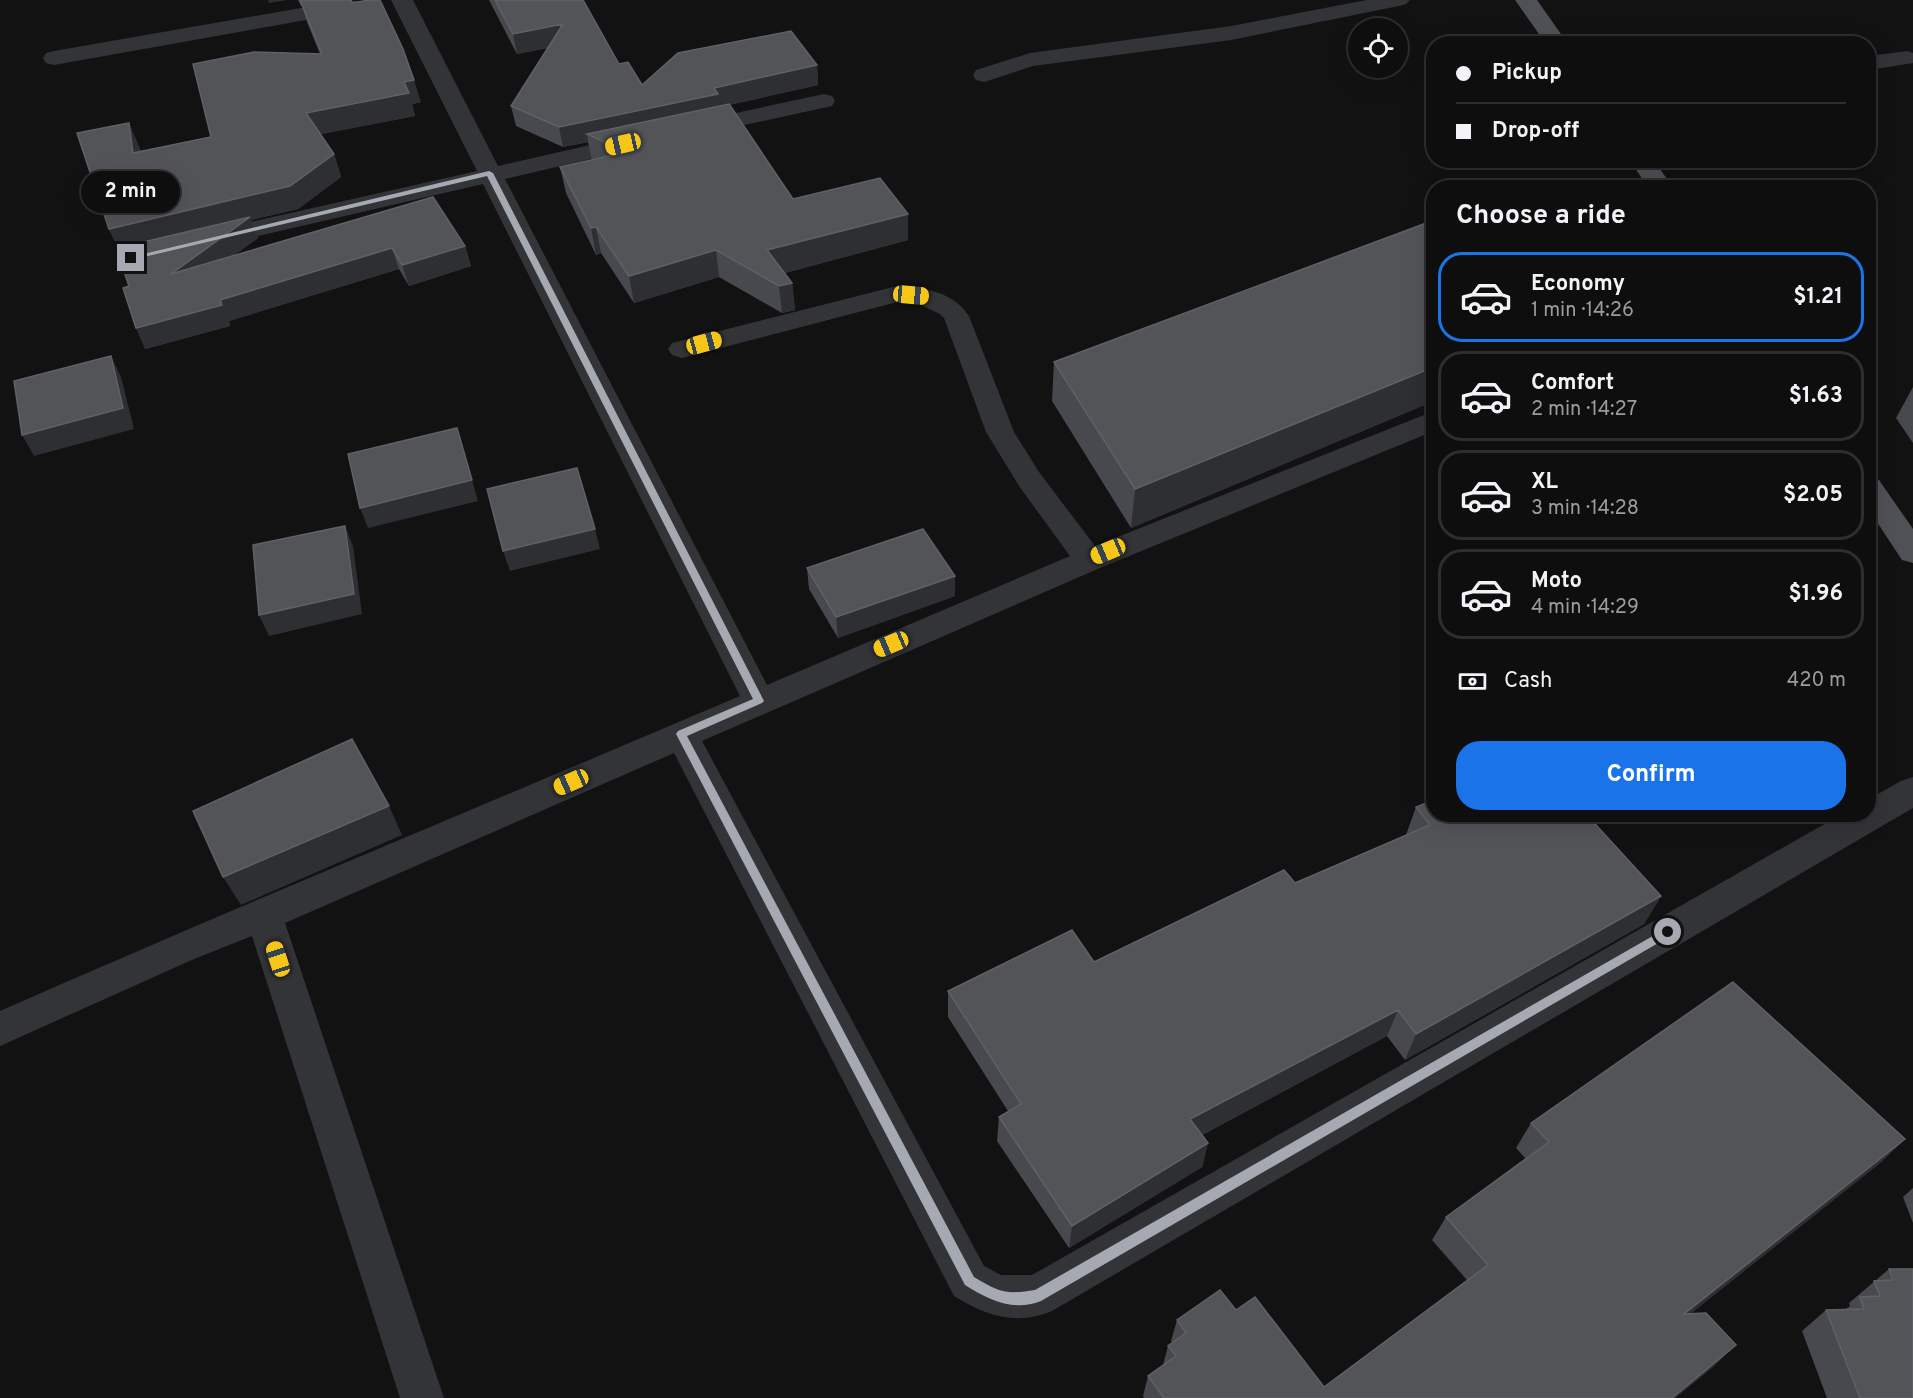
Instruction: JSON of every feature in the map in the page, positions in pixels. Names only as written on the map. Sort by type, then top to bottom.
[{"type":"main road","points":[[1526,0],[1551,36]]},
{"type":"main road","points":[[1876,497],[1913,552]]},
{"type":"street","points":[[402,0],[759,701]]},
{"type":"street","points":[[984,75],[1030,60],[1231,33],[1399,0]]},
{"type":"street","points":[[54,58],[372,2]]},
{"type":"street","points":[[1876,62],[1908,58]]},
{"type":"street","points":[[189,244],[489,173],[824,101]]},
{"type":"street","points":[[682,349],[897,294],[924,296],[943,305],[956,316],[1000,432],[1029,479],[1089,560]]},
{"type":"street","points":[[0,1029],[181,948],[264,915],[1089,560],[1426,423]]},
{"type":"street","points":[[681,734],[969,1281],[991,1294],[1011,1300],[1037,1296],[1859,822]]},
{"type":"street","points":[[1876,812],[1913,791]]},
{"type":"street","points":[[264,915],[422,1398]]},
{"type":"building","points":[[300,0],[351,0],[352,3],[380,0],[403,49],[414,80],[404,82],[409,93],[306,113],[334,154],[290,186],[109,229],[77,133],[129,123],[133,153],[211,137],[193,64],[254,52],[322,54]]},
{"type":"building","points":[[495,0],[583,0],[619,64],[628,62],[642,85],[678,53],[791,31],[817,65],[714,88],[718,94],[559,127],[511,106],[563,24],[513,34]]},
{"type":"building","points":[[729,104],[793,199],[880,178],[908,214],[767,250],[792,283],[779,286],[716,250],[629,276],[596,227],[591,228],[560,167],[627,152],[587,134]]},
{"type":"building","points":[[433,197],[465,246],[402,265],[392,248],[220,300],[222,305],[136,328],[123,288],[129,286],[115,246],[122,247],[250,217],[171,274]]},
{"type":"building","points":[[1426,223],[1426,370],[1135,489],[1054,362]]},
{"type":"building","points":[[111,356],[123,408],[22,435],[14,381]]},
{"type":"building","points":[[457,428],[472,480],[360,508],[348,454]]},
{"type":"building","points":[[577,468],[595,529],[503,551],[487,489]]},
{"type":"building","points":[[345,526],[354,594],[259,615],[253,545]]},
{"type":"building","points":[[923,529],[955,576],[836,617],[807,568]]},
{"type":"building","points":[[352,739],[389,806],[223,877],[193,811]]},
{"type":"building","points":[[1426,803],[1426,820],[1416,807]]},
{"type":"building","points":[[1428,822],[1593,822],[1661,896],[1416,1034],[1398,1010],[1190,1119],[1208,1143],[1072,1226],[999,1117],[1021,1104],[948,991],[1072,930],[1094,962],[1284,870],[1295,883],[1430,825]]},
{"type":"building","points":[[1733,982],[1905,1139],[1684,1314],[1706,1313],[1736,1345],[1672,1398],[1164,1398],[1148,1376],[1176,1356],[1168,1346],[1186,1333],[1177,1320],[1220,1290],[1236,1310],[1255,1297],[1324,1387],[1488,1265],[1446,1217],[1549,1142],[1531,1123]]},
{"type":"building","points":[[1889,1269],[1913,1269],[1913,1398],[1860,1398],[1826,1310],[1864,1309],[1860,1297],[1880,1296],[1874,1281],[1893,1280]]},
{"type":"route","points":[[131,258],[489,173],[759,701],[681,734],[969,1281],[991,1294],[1011,1300],[1037,1296],[1668,932]]}]
